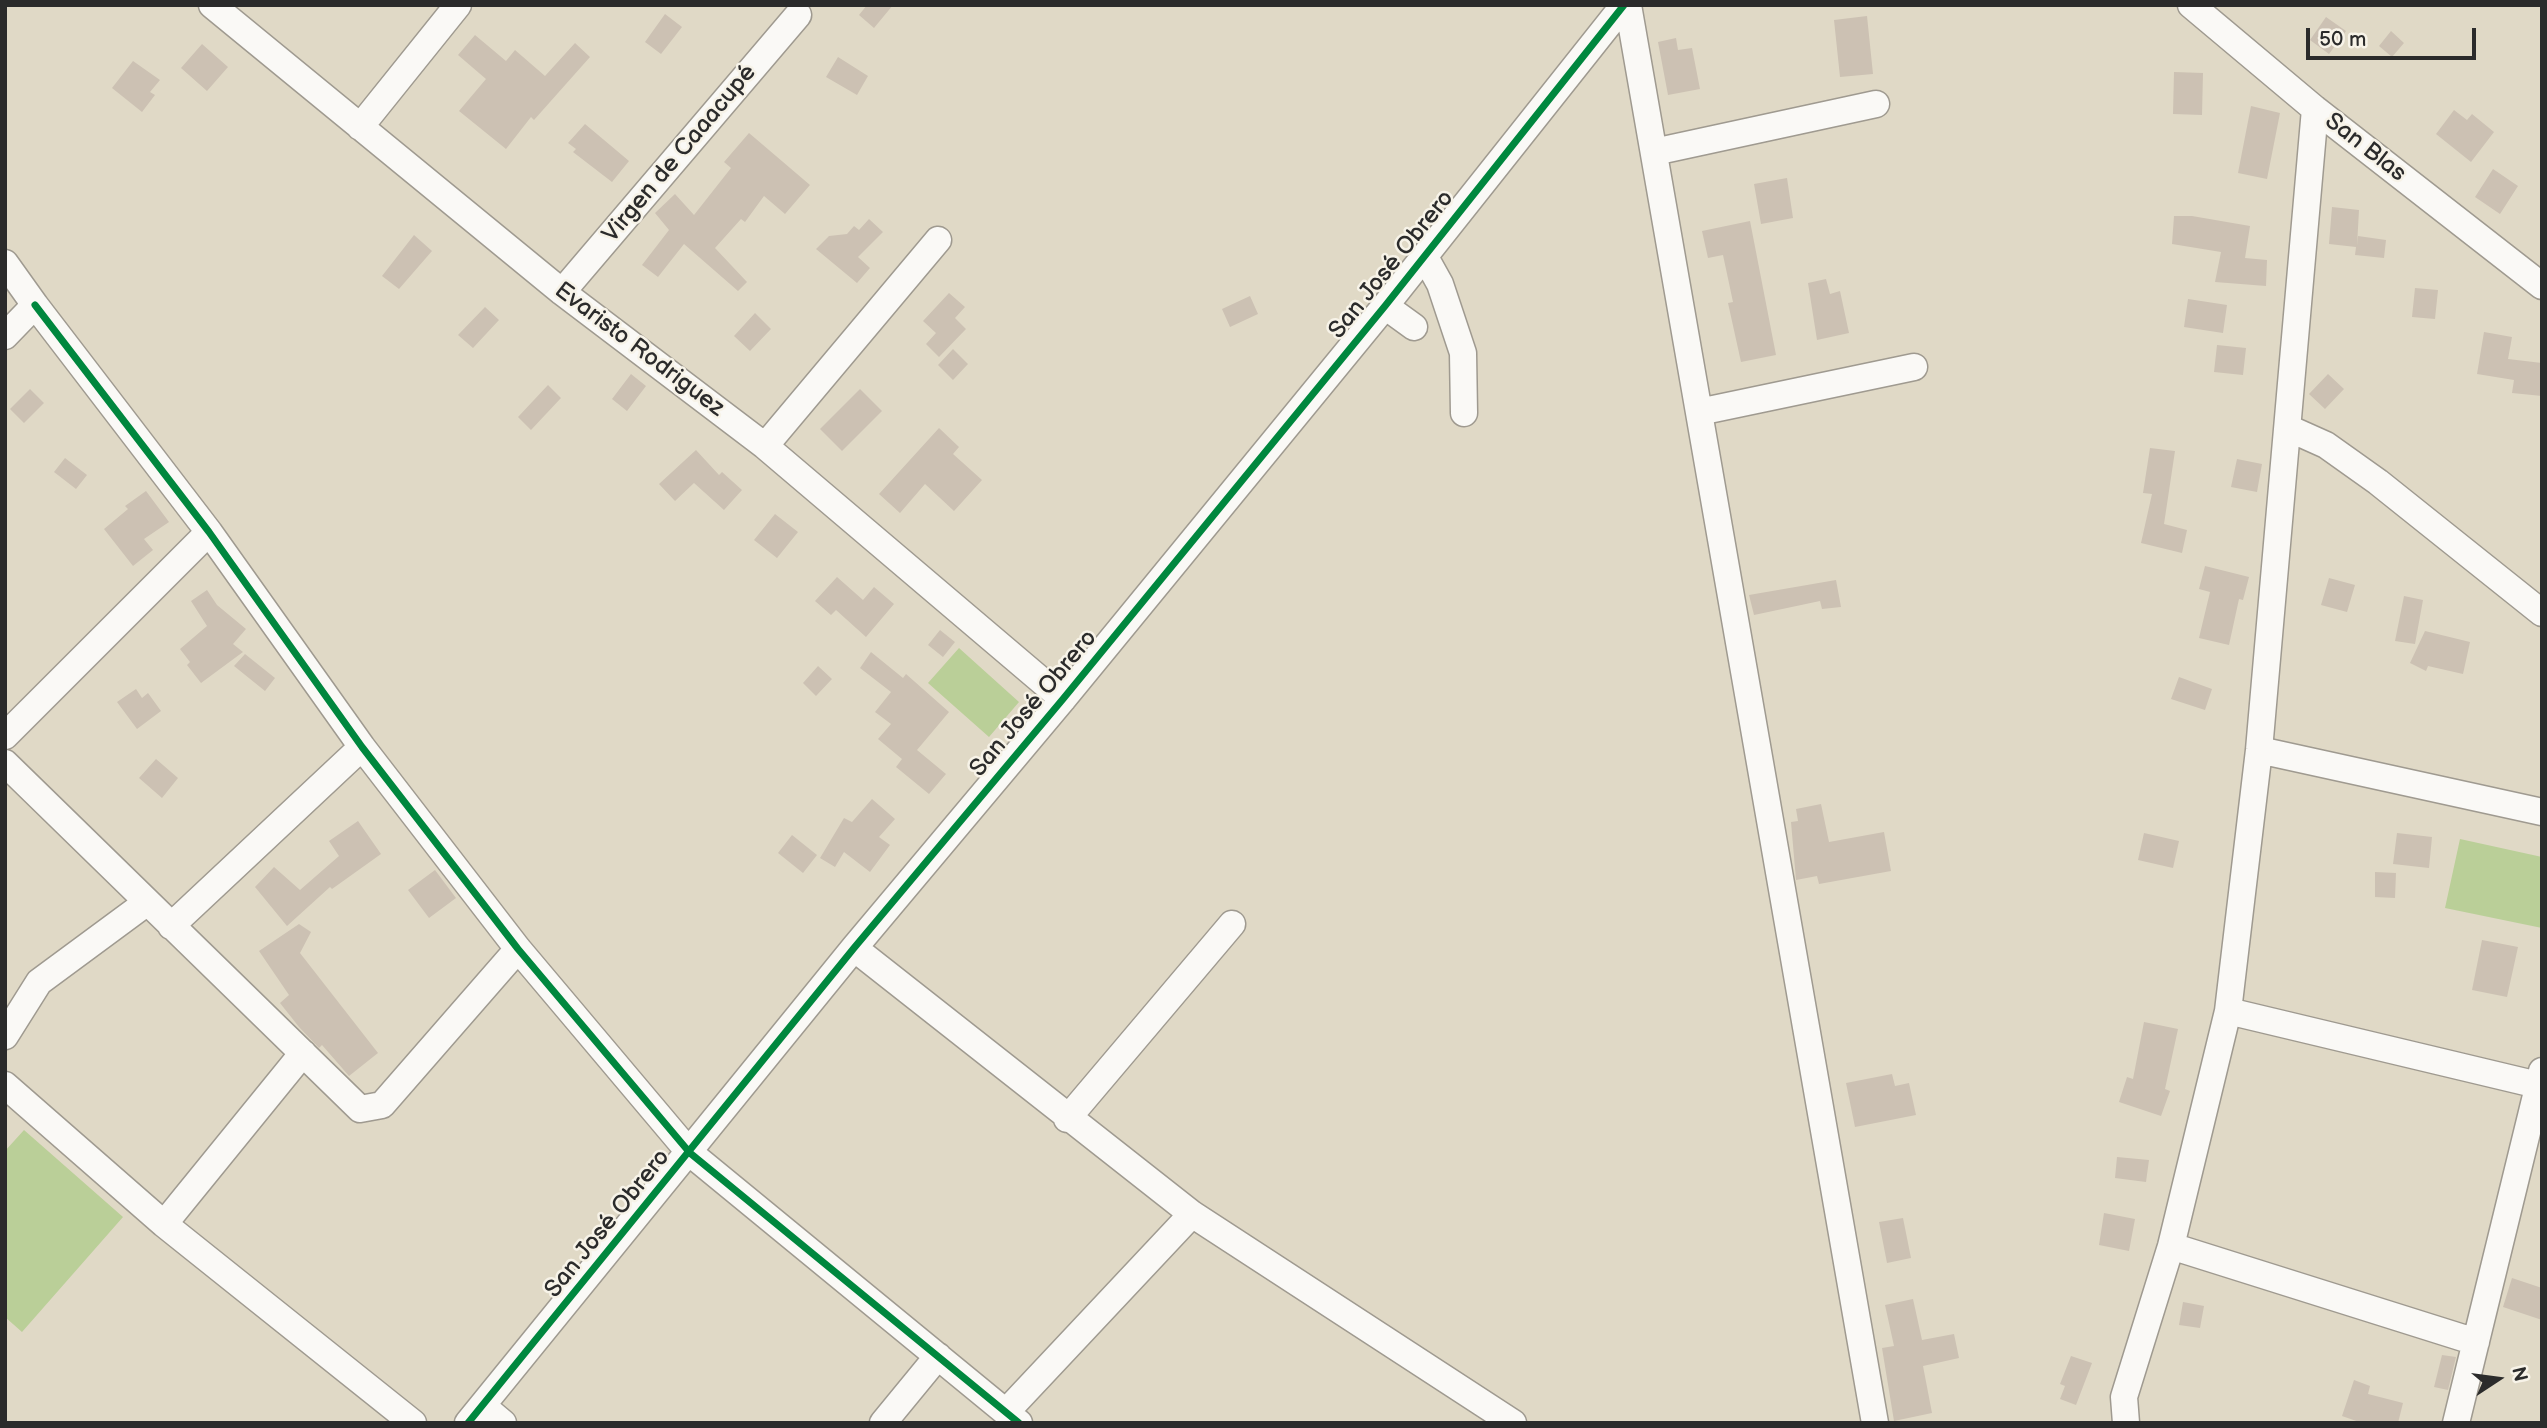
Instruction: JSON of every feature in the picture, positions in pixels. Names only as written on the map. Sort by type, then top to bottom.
[{"type":"street","name":"Evaristo Rodriguez","points":[[212,5],[562,292],[765,446],[1063,699]]},
{"type":"street","points":[[360,127],[458,5]]},
{"type":"street","points":[[1626,5],[1654,152],[1875,1423]]},
{"type":"street","name":"San José Obrero","points":[[485,1417],[690,1153],[854,948],[1063,699],[1385,306],[1626,5]]},
{"type":"street","name":"San Blas","points":[[2191,5],[2315,109],[2542,286]]},
{"type":"street","name":"Virgen de Caaacupé","points":[[562,292],[798,15]]},
{"type":"street","points":[[1654,152],[1875,104]]},
{"type":"street","points":[[2126,1423],[2124,1397],[2171,1246],[2228,1011],[2259,750],[2315,109]]},
{"type":"street","points":[[765,446],[938,240]]},
{"type":"street","points":[[1424,257],[1440,284],[1463,353],[1464,413]]},
{"type":"street","points":[[5,263],[209,532],[362,747],[518,949],[690,1153],[1012,1417],[1192,1214]]},
{"type":"street","points":[[5,336],[35,305]]},
{"type":"street","points":[[1385,306],[1414,327]]},
{"type":"street","points":[[1699,412],[1914,367]]},
{"type":"street","points":[[2288,428],[2326,445],[2378,482],[2542,613]]},
{"type":"street","points":[[5,736],[209,532]]},
{"type":"street","points":[[172,926],[362,747]]},
{"type":"street","points":[[2259,750],[2542,812]]},
{"type":"street","points":[[5,762],[146,903],[360,1109],[382,1104],[518,949]]},
{"type":"street","points":[[5,1036],[39,982],[146,903]]},
{"type":"street","points":[[1067,1119],[1232,924]]},
{"type":"street","points":[[854,948],[1067,1119],[1192,1214],[1513,1423]]},
{"type":"street","points":[[2228,1011],[2540,1078],[2456,1423]]},
{"type":"street","points":[[164,1224],[303,1053]]},
{"type":"street","points":[[5,1085],[164,1224],[413,1423]]},
{"type":"street","points":[[2171,1246],[2476,1342]]},
{"type":"street","points":[[883,1423],[938,1356]]},
{"type":"green space","points":[[959,648],[1019,702],[989,737],[928,683]]},
{"type":"green space","points":[[2460,839],[2542,857],[2542,928],[2445,908]]},
{"type":"green space","points":[[24,1130],[123,1217],[22,1332],[5,1317],[5,1151]]},
{"type":"building","points":[[867,5],[893,5],[874,28],[859,15]]},
{"type":"building","points":[[665,14],[682,27],[661,54],[645,42]]},
{"type":"building","points":[[1867,16],[1873,74],[1840,77],[1834,20]]},
{"type":"building","points":[[2326,17],[2346,31],[2329,54],[2310,40]]},
{"type":"building","points":[[2391,31],[2404,43],[2392,57],[2379,46]]},
{"type":"building","points":[[475,35],[506,61],[515,50],[545,76],[575,43],[590,57],[534,120],[531,117],[506,149],[459,111],[486,79],[458,55]]},
{"type":"building","points":[[1676,38],[1678,50],[1692,48],[1700,89],[1668,95],[1658,42]]},
{"type":"building","points":[[202,44],[228,67],[207,91],[181,68]]},
{"type":"building","points":[[838,57],[868,76],[857,95],[826,77]]},
{"type":"building","points":[[133,61],[160,80],[150,92],[155,95],[142,112],[112,88]]},
{"type":"building","points":[[2174,72],[2203,73],[2202,115],[2173,114]]},
{"type":"building","points":[[2251,106],[2280,113],[2267,179],[2238,173]]},
{"type":"building","points":[[2454,110],[2467,120],[2472,114],[2494,132],[2471,162],[2436,134]]},
{"type":"building","points":[[585,124],[629,161],[612,182],[573,152],[576,149],[568,143]]},
{"type":"building","points":[[749,133],[810,185],[785,214],[764,196],[745,222],[741,219],[715,248],[747,282],[738,291],[684,244],[658,277],[642,265],[669,230],[655,213],[675,194],[694,215],[731,168],[724,162]]},
{"type":"building","points":[[2493,169],[2518,186],[2500,214],[2475,197]]},
{"type":"building","points":[[1787,178],[1793,218],[1761,224],[1754,184]]},
{"type":"building","points":[[2332,207],[2359,210],[2357,246],[2358,236],[2386,240],[2384,258],[2355,255],[2356,247],[2329,244]]},
{"type":"building","points":[[2174,216],[2192,216],[2250,226],[2245,258],[2267,260],[2266,286],[2215,282],[2221,252],[2172,244]]},
{"type":"building","points":[[869,219],[883,232],[858,257],[870,268],[857,283],[816,249],[829,236],[847,234],[854,226],[859,230]]},
{"type":"building","points":[[1750,221],[1776,355],[1741,362],[1728,303],[1733,302],[1723,255],[1708,258],[1702,231]]},
{"type":"building","points":[[414,235],[432,251],[399,289],[382,276]]},
{"type":"building","points":[[1826,279],[1830,294],[1840,291],[1849,333],[1817,340],[1808,283]]},
{"type":"building","points":[[2415,288],[2438,290],[2435,319],[2412,317]]},
{"type":"building","points":[[949,293],[965,307],[955,318],[966,329],[939,357],[926,344],[936,333],[923,321]]},
{"type":"building","points":[[1250,296],[1258,314],[1230,327],[1222,309]]},
{"type":"building","points":[[2188,299],[2227,305],[2223,333],[2184,327]]},
{"type":"building","points":[[485,307],[499,320],[473,348],[458,335]]},
{"type":"building","points":[[755,313],[771,329],[750,351],[734,336]]},
{"type":"building","points":[[2484,332],[2512,337],[2508,359],[2542,363],[2542,396],[2512,393],[2514,380],[2477,374]]},
{"type":"building","points":[[2217,345],[2246,348],[2243,375],[2214,372]]},
{"type":"building","points":[[953,349],[968,364],[953,380],[938,365]]},
{"type":"building","points":[[631,374],[646,386],[627,411],[612,399]]},
{"type":"building","points":[[2328,374],[2344,389],[2325,409],[2309,394]]},
{"type":"building","points":[[548,385],[561,398],[531,430],[518,417]]},
{"type":"building","points":[[30,389],[44,403],[24,423],[10,409]]},
{"type":"building","points":[[860,389],[882,411],[842,451],[820,429]]},
{"type":"building","points":[[939,428],[959,447],[953,454],[982,480],[954,511],[925,484],[900,513],[879,494]]},
{"type":"building","points":[[2150,448],[2175,451],[2164,524],[2187,530],[2182,553],[2141,543],[2152,494],[2143,493]]},
{"type":"building","points":[[696,450],[719,475],[722,472],[742,490],[724,510],[694,483],[675,501],[659,484]]},
{"type":"building","points":[[65,458],[87,475],[76,489],[54,472]]},
{"type":"building","points":[[2237,459],[2262,464],[2257,492],[2231,487]]},
{"type":"building","points":[[146,491],[169,522],[144,539],[153,550],[133,566],[104,529],[128,509],[125,506]]},
{"type":"building","points":[[775,514],[798,532],[777,558],[754,540]]},
{"type":"building","points":[[2205,566],[2249,577],[2243,600],[2239,599],[2229,645],[2199,638],[2210,592],[2199,589]]},
{"type":"building","points":[[837,577],[863,600],[874,587],[894,604],[866,637],[836,610],[831,615],[815,601]]},
{"type":"building","points":[[2329,578],[2355,585],[2347,612],[2321,605]]},
{"type":"building","points":[[1836,580],[1841,607],[1822,609],[1820,601],[1754,615],[1749,595]]},
{"type":"building","points":[[207,590],[217,605],[246,629],[233,644],[243,652],[201,683],[187,665],[190,662],[180,649],[207,626],[191,601]]},
{"type":"building","points":[[2404,596],[2423,600],[2415,644],[2395,641]]},
{"type":"building","points":[[940,630],[955,642],[943,657],[928,645]]},
{"type":"building","points":[[2425,631],[2470,642],[2463,674],[2428,666],[2426,671],[2410,663]]},
{"type":"building","points":[[871,652],[903,678],[906,674],[949,712],[917,750],[946,774],[929,794],[896,767],[902,759],[878,739],[891,724],[875,712],[891,692],[860,668]]},
{"type":"building","points":[[245,654],[275,678],[265,691],[234,666]]},
{"type":"building","points":[[818,666],[832,679],[816,696],[803,683]]},
{"type":"building","points":[[2179,677],[2212,689],[2205,710],[2171,699]]},
{"type":"building","points":[[136,689],[142,698],[148,693],[161,711],[137,729],[117,702]]},
{"type":"building","points":[[156,759],[178,778],[162,798],[139,778]]},
{"type":"building","points":[[872,799],[895,819],[879,837],[890,845],[870,872],[844,852],[835,867],[820,858],[844,818],[852,822]]},
{"type":"building","points":[[1821,804],[1829,842],[1884,832],[1891,871],[1819,884],[1817,876],[1796,880],[1791,822],[1798,821],[1796,809]]},
{"type":"building","points":[[358,821],[381,854],[332,889],[330,887],[287,926],[255,887],[274,867],[300,890],[339,856],[329,841]]},
{"type":"building","points":[[2144,833],[2179,841],[2173,868],[2138,860]]},
{"type":"building","points":[[2397,833],[2432,837],[2429,868],[2393,864]]},
{"type":"building","points":[[792,835],[817,855],[803,873],[778,853]]},
{"type":"building","points":[[435,870],[456,898],[429,918],[408,890]]},
{"type":"building","points":[[2375,872],[2396,873],[2395,898],[2375,897]]},
{"type":"building","points":[[299,924],[311,932],[300,953],[378,1053],[349,1076],[322,1045],[319,1048],[299,1027],[280,1003],[289,995],[259,951]]},
{"type":"building","points":[[2482,940],[2518,947],[2507,997],[2472,990]]},
{"type":"building","points":[[2144,1022],[2178,1029],[2165,1089],[2170,1091],[2161,1116],[2119,1102],[2127,1077],[2133,1079]]},
{"type":"building","points":[[1892,1074],[1895,1086],[1909,1083],[1916,1115],[1855,1127],[1846,1083]]},
{"type":"building","points":[[2117,1157],[2149,1160],[2146,1182],[2115,1178]]},
{"type":"building","points":[[2104,1213],[2135,1219],[2129,1251],[2099,1245]]},
{"type":"building","points":[[1903,1218],[1911,1258],[1887,1263],[1879,1222]]},
{"type":"building","points":[[2512,1278],[2542,1288],[2542,1320],[2503,1307]]},
{"type":"building","points":[[1913,1299],[1922,1340],[1954,1334],[1959,1358],[1923,1366],[1932,1413],[1894,1421],[1882,1348],[1894,1346],[1885,1305]]},
{"type":"building","points":[[2183,1302],[2204,1306],[2200,1328],[2179,1325]]},
{"type":"building","points":[[2442,1355],[2456,1357],[2448,1390],[2434,1387]]},
{"type":"building","points":[[2071,1356],[2092,1363],[2076,1405],[2060,1399],[2065,1386],[2060,1384]]},
{"type":"building","points":[[2354,1380],[2370,1386],[2368,1394],[2403,1403],[2398,1423],[2362,1423],[2342,1416]]},
{"type":"cycle path","points":[[468,1423],[854,948],[1063,699],[1385,306],[1624,5]]},
{"type":"cycle path","points":[[35,305],[209,532],[362,747],[518,949],[690,1153],[1019,1423]]}]
